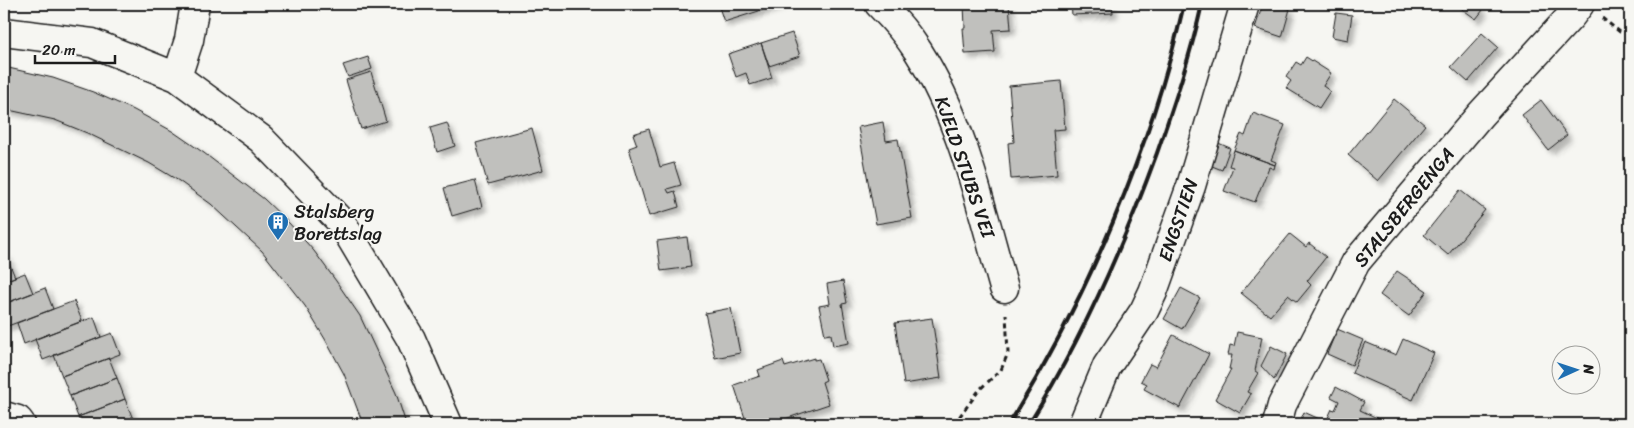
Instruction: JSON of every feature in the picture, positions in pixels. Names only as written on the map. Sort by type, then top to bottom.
[{"type":"street","points":[[177,78],[189,40],[196,4]]},
{"type":"street","name":"KJELD STUBS VEI","points":[[879,4],[893,18],[917,50],[940,91],[964,150],[1004,288]]},
{"type":"street","name":"ENGSTIEN","points":[[1083,424],[1107,366],[1144,311],[1154,292],[1193,177],[1245,4]]},
{"type":"street","name":"STALSBERGENGA","points":[[1277,424],[1282,405],[1356,262],[1480,116],[1586,9]]},
{"type":"street","points":[[4,32],[92,43],[177,78],[262,139],[342,223],[411,340],[448,424]]},
{"type":"street","points":[[4,416],[18,420],[21,424]]},
{"type":"path","points":[[1586,9],[1620,32],[1630,34]]},
{"type":"path","points":[[954,424],[980,389],[1001,370],[1008,353],[1004,288]]},
{"type":"building","points":[[718,4],[781,4],[724,22]]},
{"type":"building","points":[[964,4],[1009,4],[1011,29],[993,30],[995,52],[965,54]]},
{"type":"building","points":[[1071,4],[1112,4],[1113,13],[1072,15]]},
{"type":"building","points":[[1263,4],[1272,4],[1290,9],[1282,37],[1255,28]]},
{"type":"building","points":[[1460,4],[1475,4],[1483,10],[1476,19],[1458,6]]},
{"type":"building","points":[[1336,13],[1352,15],[1348,40],[1332,37]]},
{"type":"building","points":[[792,33],[800,56],[769,66],[761,43]]},
{"type":"building","points":[[1482,33],[1498,47],[1468,82],[1451,67]]},
{"type":"building","points":[[761,43],[772,78],[750,85],[746,73],[736,77],[728,54]]},
{"type":"building","points":[[368,57],[372,69],[348,77],[343,65]]},
{"type":"building","points":[[1306,57],[1331,73],[1323,86],[1330,91],[1319,108],[1286,88],[1291,81],[1286,77],[1296,62],[1301,65]]},
{"type":"building","name":"Stalsberg Borettslag","points":[[4,67],[53,78],[93,92],[134,110],[172,131],[264,199],[314,251],[360,316],[396,393],[406,424],[363,424],[344,374],[305,306],[262,251],[211,204],[179,181],[149,163],[87,133],[55,120],[4,109]]},
{"type":"building","points":[[371,72],[386,121],[361,129],[346,80]]},
{"type":"building","points":[[1061,81],[1065,129],[1053,130],[1057,175],[1011,179],[1008,143],[1014,142],[1009,86]]},
{"type":"building","points":[[1394,99],[1425,125],[1378,181],[1348,155]]},
{"type":"building","points":[[1541,100],[1567,135],[1548,150],[1522,115]]},
{"type":"building","points":[[1253,113],[1285,125],[1271,160],[1276,162],[1275,165],[1234,150],[1241,134],[1245,136]]},
{"type":"building","points":[[883,122],[886,141],[898,139],[912,218],[876,224],[858,127]]},
{"type":"building","points":[[447,123],[455,146],[437,152],[430,128]]},
{"type":"building","points":[[532,128],[543,170],[488,185],[476,143]]},
{"type":"building","points":[[649,129],[660,167],[674,163],[681,185],[667,189],[669,193],[675,191],[679,207],[649,216],[629,148],[637,145],[633,134]]},
{"type":"building","points":[[1216,142],[1230,148],[1222,170],[1207,164]]},
{"type":"building","points":[[1234,150],[1275,165],[1274,169],[1269,167],[1255,202],[1224,191],[1233,167],[1229,166]]},
{"type":"building","points":[[475,180],[482,207],[452,216],[444,188]]},
{"type":"building","points":[[1460,190],[1485,210],[1448,255],[1424,235]]},
{"type":"building","points":[[1290,234],[1306,247],[1309,243],[1326,257],[1307,281],[1311,285],[1297,302],[1288,295],[1270,316],[1241,293]]},
{"type":"building","points":[[687,237],[691,267],[661,271],[657,241]]},
{"type":"building","points":[[6,255],[15,277],[4,281],[4,256]]},
{"type":"building","points":[[1397,271],[1427,291],[1409,316],[1380,295]]},
{"type":"building","points":[[25,273],[33,293],[4,304],[4,281]]},
{"type":"building","points":[[843,281],[847,303],[842,304],[849,343],[833,346],[831,334],[825,335],[819,306],[830,304],[827,284]]},
{"type":"building","points":[[45,288],[53,309],[5,327],[4,304]]},
{"type":"building","points":[[1181,288],[1200,298],[1182,329],[1164,319]]},
{"type":"building","points":[[74,301],[82,321],[24,344],[17,323]]},
{"type":"building","points":[[731,308],[740,353],[715,358],[705,313]]},
{"type":"building","points":[[94,317],[101,337],[43,360],[35,339]]},
{"type":"building","points":[[932,318],[941,378],[904,384],[895,323]]},
{"type":"building","points":[[1337,329],[1363,340],[1352,365],[1327,354]]},
{"type":"building","points":[[1237,332],[1262,337],[1255,371],[1258,373],[1247,392],[1251,394],[1240,413],[1215,399],[1231,369],[1229,369],[1232,355],[1228,355],[1230,345],[1234,346]]},
{"type":"building","points":[[112,333],[120,354],[62,376],[54,355]]},
{"type":"building","points":[[1173,335],[1209,354],[1180,408],[1144,389],[1147,384],[1141,381],[1150,364],[1156,367]]},
{"type":"building","points":[[1403,339],[1434,353],[1413,400],[1352,373],[1365,342],[1396,355]]},
{"type":"building","points":[[1271,346],[1287,354],[1274,380],[1261,366]]},
{"type":"building","points":[[109,358],[117,378],[70,396],[62,376]]},
{"type":"building","points":[[814,358],[814,360],[819,359],[826,380],[822,382],[829,404],[770,424],[747,424],[734,385],[760,376],[758,370],[783,361],[785,367]]},
{"type":"building","points":[[117,378],[125,399],[78,417],[70,396]]},
{"type":"building","points":[[1336,387],[1364,402],[1360,410],[1390,424],[1299,424],[1304,412],[1326,422],[1332,409],[1335,410],[1339,401],[1331,397]]},
{"type":"building","points":[[125,399],[133,419],[120,424],[81,424],[78,417]]},
{"type":"railway","points":[[1009,424],[1065,326],[1113,221],[1154,113],[1184,4]]},
{"type":"railway","points":[[1029,424],[1067,359],[1116,257],[1157,153],[1176,98],[1202,4]]},
{"type":"place","name":"Stalsberg Borettslag","points":[[278,241]]}]
